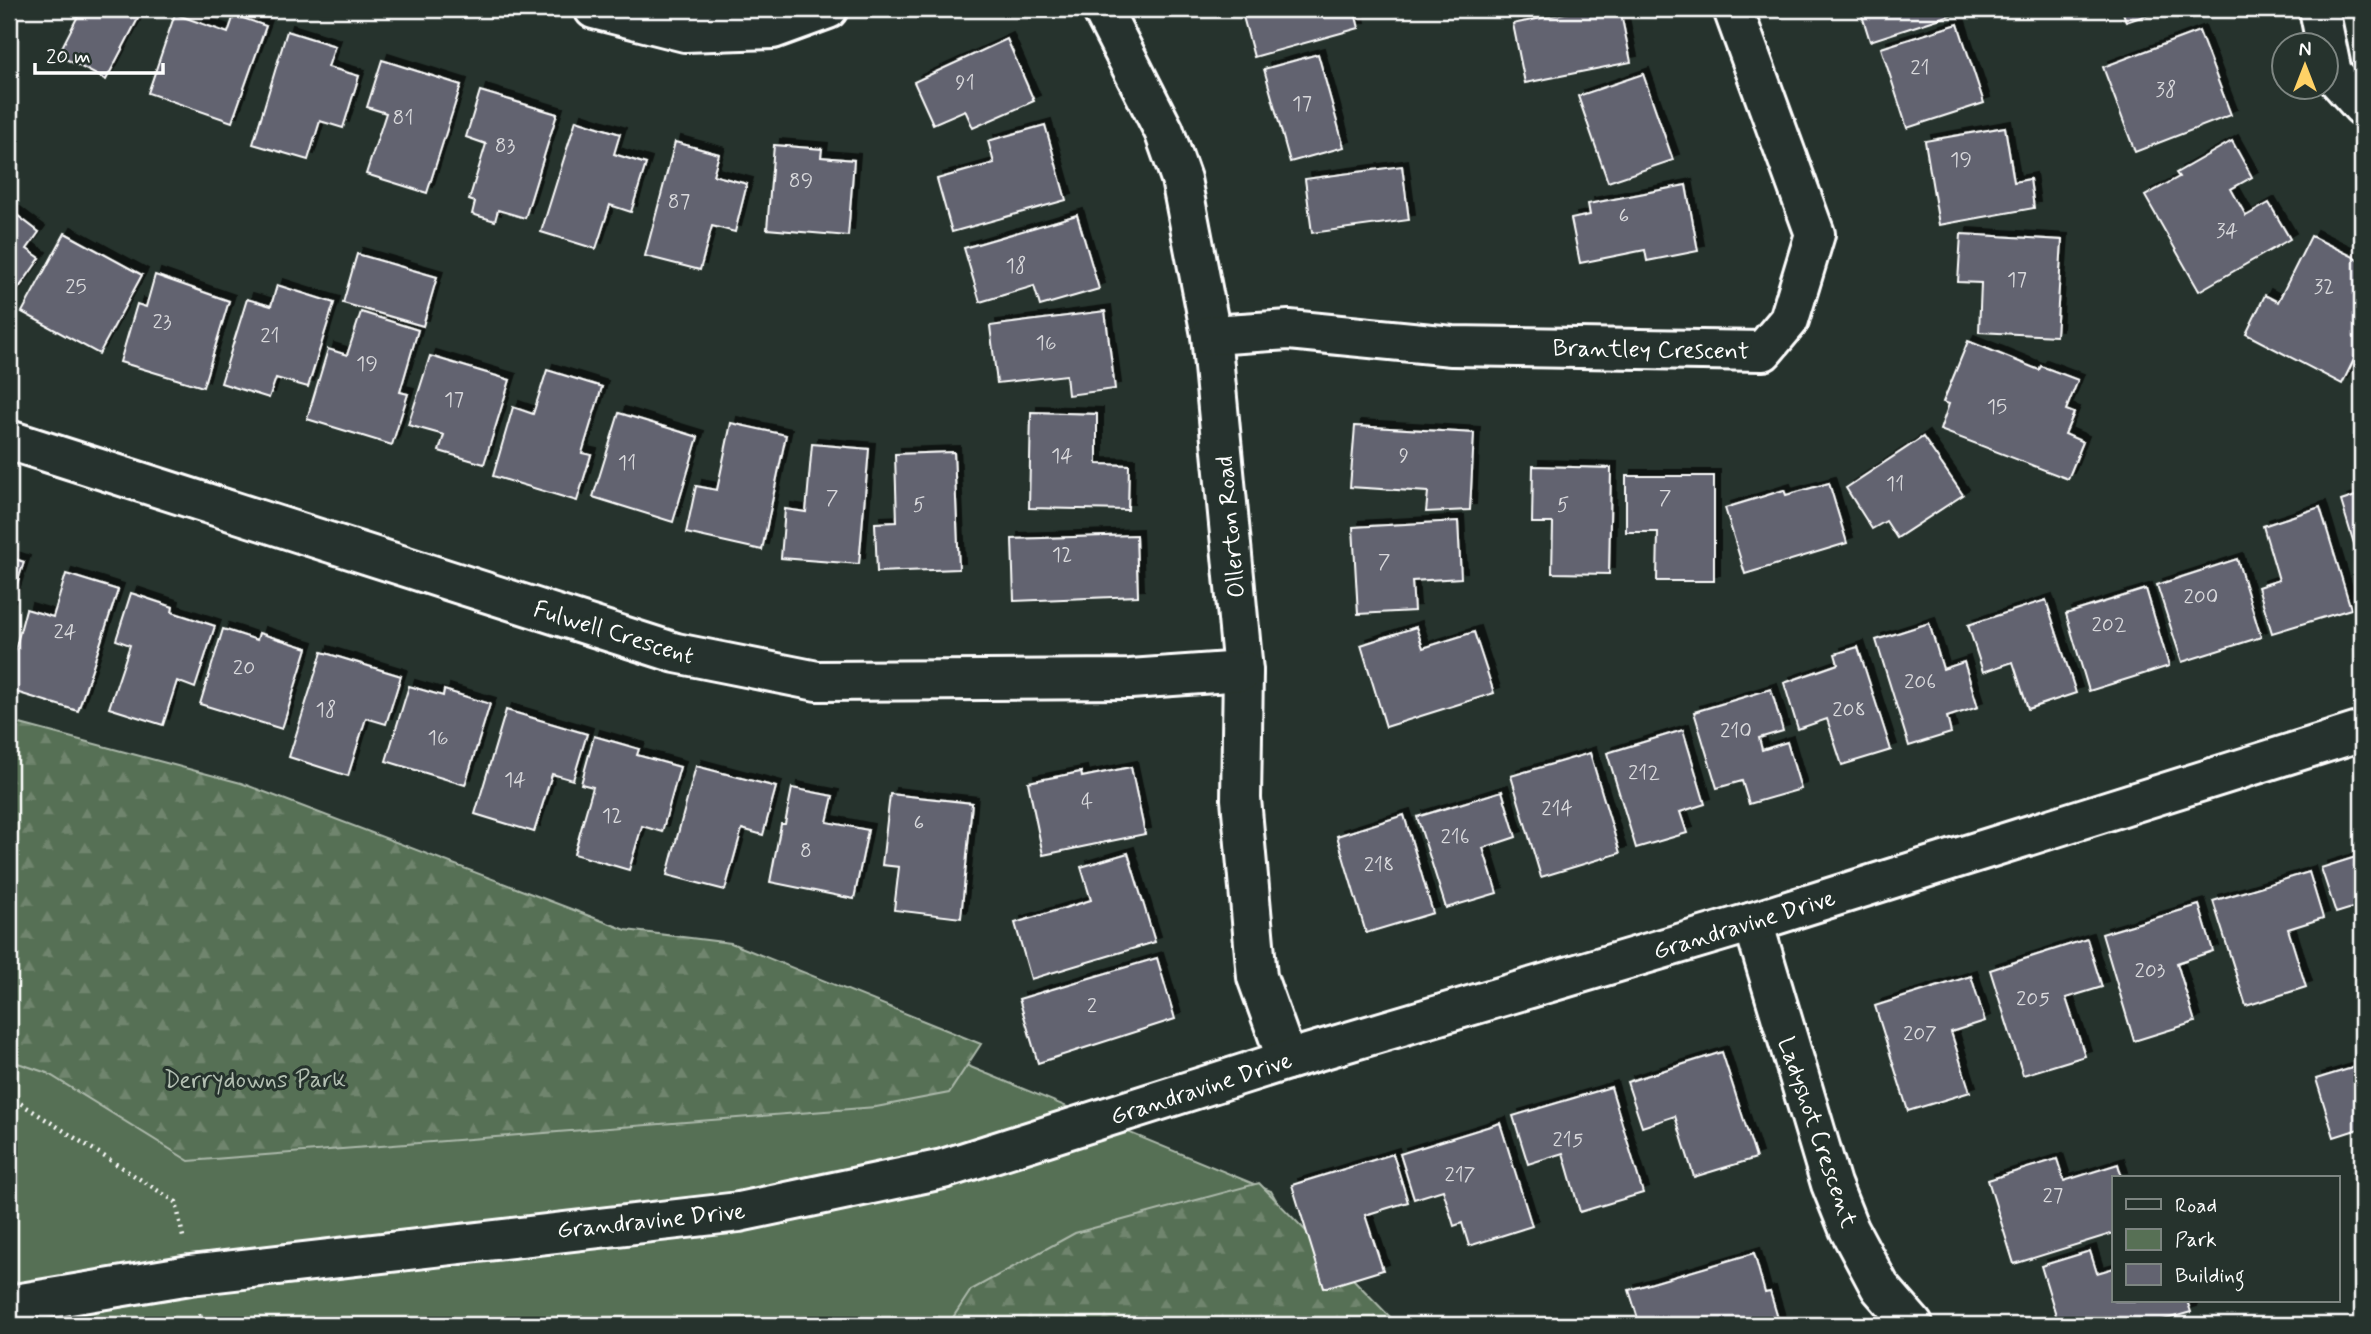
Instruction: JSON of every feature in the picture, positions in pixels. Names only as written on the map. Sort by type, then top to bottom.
[{"type":"street","points":[[594,9],[685,32],[773,29],[828,9]]},
{"type":"street","name":"Ollerton Road","points":[[1102,9],[1164,131],[1181,179],[1212,335],[1243,671],[1241,799],[1257,977],[1287,1060]]},
{"type":"street","name":"Brantley Crescent","points":[[1212,335],[1289,330],[1452,346],[1763,352],[1789,320],[1815,234],[1733,9]]},
{"type":"street","points":[[2319,9],[2332,73],[2362,106]]},
{"type":"street","name":"Fulwell Crescent","points":[[9,440],[676,653],[817,681],[1130,679],[1243,671]]},
{"type":"street","name":"Grandravine Drive","points":[[9,1305],[190,1275],[772,1206],[968,1161],[1287,1060],[1753,922],[2362,732]]},
{"type":"street","name":"Ladyshot Crescent","points":[[1753,922],[1831,1184],[1849,1229],[1880,1287],[1913,1325]]},
{"type":"path","points":[[9,1097],[176,1202]]},
{"type":"green space","points":[[9,721],[241,783],[626,930],[731,943],[981,1044],[949,1093],[876,1107],[189,1161],[47,1073],[9,1060]]},
{"type":"green space","name":"Derrydowns Park","points":[[9,732],[876,1028],[1271,1191],[1346,1325],[9,1325]]},
{"type":"green space","points":[[1259,1183],[1398,1325],[948,1325],[971,1290],[1075,1233]]},
{"type":"building","points":[[73,9],[143,9],[106,80],[58,55],[80,12]]},
{"type":"building","points":[[1241,9],[1354,9],[1359,28],[1254,57]]},
{"type":"building","points":[[1569,9],[1620,9],[1631,62],[1525,83],[1513,24],[1570,12]]},
{"type":"building","points":[[1860,9],[1965,9],[1966,10],[1870,41]]},
{"type":"building","points":[[2122,9],[2165,9],[2126,22]]},
{"type":"building","points":[[175,14],[228,33],[234,15],[266,26],[232,122],[148,93]]},
{"type":"building","points":[[1958,24],[1984,103],[1907,128],[1881,48]]},
{"type":"building","points":[[287,31],[335,46],[328,67],[359,76],[343,128],[320,121],[308,160],[253,144]]},
{"type":"building","points":[[2199,31],[2231,115],[2135,152],[2103,67]]},
{"type":"building","points":[[1007,39],[1034,101],[973,128],[965,110],[933,124],[914,82]]},
{"type":"building","points":[[1318,54],[1344,147],[1290,162],[1264,69]]},
{"type":"building","points":[[382,60],[461,85],[427,193],[366,174],[386,113],[367,107]]},
{"type":"building","points":[[1643,74],[1673,160],[1608,182],[1578,96]]},
{"type":"building","points":[[480,91],[557,114],[525,218],[498,210],[495,221],[472,214],[475,202],[469,200],[486,144],[466,137]]},
{"type":"building","points":[[576,120],[620,134],[614,154],[646,164],[631,212],[610,205],[596,249],[541,232]]},
{"type":"building","points":[[1045,125],[1066,200],[952,232],[937,179],[994,163],[988,141]]},
{"type":"building","points":[[2005,127],[2014,182],[2030,179],[2034,208],[1939,225],[1925,141]]},
{"type":"building","points":[[2232,141],[2252,177],[2231,189],[2246,216],[2269,203],[2290,239],[2199,291],[2145,196],[2179,177],[2176,173]]},
{"type":"building","points":[[675,142],[719,154],[713,175],[747,184],[735,232],[712,226],[700,270],[645,256]]},
{"type":"building","points":[[774,145],[822,149],[821,157],[854,160],[848,236],[767,229]]},
{"type":"building","points":[[1402,166],[1409,220],[1312,233],[1305,179]]},
{"type":"building","points":[[1686,185],[1698,251],[1647,261],[1645,250],[1580,263],[1571,219],[1590,215],[1588,204]]},
{"type":"building","points":[[9,209],[39,232],[27,249],[40,258],[9,302]]},
{"type":"building","points":[[1077,215],[1099,289],[1040,306],[1034,286],[980,302],[964,248]]},
{"type":"building","points":[[65,233],[142,275],[99,354],[22,312]]},
{"type":"building","points":[[1961,234],[2062,240],[2056,336],[1979,332],[1981,283],[1958,282]]},
{"type":"building","points":[[2311,236],[2362,261],[2362,343],[2342,384],[2246,334],[2265,295],[2278,302]]},
{"type":"building","points":[[357,254],[437,277],[423,326],[343,303]]},
{"type":"building","points":[[155,275],[229,301],[203,387],[120,362],[137,304],[146,307]]},
{"type":"building","points":[[277,285],[334,303],[308,387],[276,378],[269,398],[221,383],[247,299],[271,306]]},
{"type":"building","points":[[1105,311],[1115,389],[1068,395],[1066,375],[997,383],[990,326]]},
{"type":"building","points":[[361,312],[418,330],[400,392],[408,394],[392,445],[307,419],[328,349],[347,355]]},
{"type":"building","points":[[1968,341],[2039,370],[2041,366],[2078,380],[2066,410],[2074,413],[2065,434],[2083,442],[2068,479],[1940,430],[1949,404],[1943,402]]},
{"type":"building","points":[[430,356],[510,380],[484,464],[439,451],[444,435],[408,425]]},
{"type":"building","points":[[547,370],[602,387],[582,453],[591,455],[577,501],[493,476],[513,407],[533,414]]},
{"type":"building","points":[[1031,412],[1097,414],[1097,464],[1129,465],[1128,510],[1029,508]]},
{"type":"building","points":[[619,413],[698,437],[673,522],[593,497]]},
{"type":"building","points":[[731,423],[786,435],[762,550],[686,533],[696,486],[717,490]]},
{"type":"building","points":[[1355,426],[1474,433],[1470,510],[1426,512],[1428,492],[1350,487]]},
{"type":"building","points":[[1923,437],[1963,495],[1897,538],[1886,521],[1872,529],[1846,488]]},
{"type":"building","points":[[812,444],[869,449],[859,564],[781,558],[785,509],[806,512]]},
{"type":"building","points":[[954,452],[959,569],[877,572],[875,523],[897,522],[895,454]]},
{"type":"building","points":[[1533,466],[1611,468],[1609,574],[1552,573],[1553,523],[1532,523]]},
{"type":"building","points":[[1626,476],[1714,476],[1714,581],[1657,581],[1658,532],[1626,532]]},
{"type":"building","points":[[1829,483],[1847,543],[1745,574],[1725,508],[1784,490],[1786,495]]},
{"type":"building","points":[[2362,494],[2362,570],[2341,501]]},
{"type":"building","points":[[2320,507],[2351,609],[2272,633],[2258,587],[2279,580],[2263,526]]},
{"type":"building","points":[[1458,521],[1461,578],[1412,581],[1414,611],[1358,614],[1353,527]]},
{"type":"building","points":[[1136,535],[1138,596],[1014,601],[1012,539]]},
{"type":"building","points":[[9,557],[24,562],[9,608]]},
{"type":"building","points":[[2237,559],[2261,637],[2182,662],[2157,585]]},
{"type":"building","points":[[66,574],[118,590],[78,711],[9,690],[9,673],[26,609],[53,617]]},
{"type":"building","points":[[2146,589],[2169,666],[2089,691],[2066,614]]},
{"type":"building","points":[[131,593],[173,607],[172,612],[215,626],[195,688],[177,681],[163,725],[109,708],[130,645],[116,640]]},
{"type":"building","points":[[2046,600],[2076,693],[2028,709],[2013,662],[1983,672],[1968,625]]},
{"type":"building","points":[[1929,623],[1943,669],[1964,662],[1978,707],[1947,717],[1951,733],[1909,746],[1876,640]]},
{"type":"building","points":[[1416,627],[1423,648],[1474,632],[1494,693],[1386,727],[1361,645]]},
{"type":"building","points":[[223,629],[257,640],[259,633],[307,648],[282,729],[200,704]]},
{"type":"building","points":[[1858,647],[1891,750],[1842,765],[1827,719],[1798,729],[1784,683],[1838,664],[1835,654]]},
{"type":"building","points":[[322,652],[401,676],[386,724],[366,718],[348,776],[289,757]]},
{"type":"building","points":[[409,686],[443,696],[444,690],[490,704],[465,785],[386,761]]},
{"type":"building","points":[[1771,689],[1783,731],[1759,738],[1762,750],[1787,742],[1801,789],[1749,804],[1742,781],[1717,788],[1694,712]]},
{"type":"building","points":[[506,710],[587,734],[573,780],[552,774],[534,832],[475,814]]},
{"type":"building","points":[[1683,730],[1705,804],[1680,812],[1687,833],[1636,848],[1607,753]]},
{"type":"building","points":[[594,736],[639,749],[637,755],[680,767],[662,832],[642,826],[629,870],[574,854],[593,787],[581,784]]},
{"type":"building","points":[[1590,753],[1620,853],[1541,877],[1511,776]]},
{"type":"building","points":[[696,766],[776,787],[763,835],[742,829],[725,890],[667,875]]},
{"type":"building","points":[[1131,767],[1145,834],[1043,855],[1028,782],[1081,772],[1082,777]]},
{"type":"building","points":[[792,788],[833,796],[827,822],[868,830],[854,899],[770,882],[781,824],[785,824]]},
{"type":"building","points":[[1502,791],[1516,837],[1483,848],[1497,893],[1446,908],[1417,817]]},
{"type":"building","points":[[890,794],[972,803],[961,918],[894,910],[899,867],[882,865]]},
{"type":"building","points":[[1404,815],[1433,913],[1366,933],[1337,836]]},
{"type":"building","points":[[1128,853],[1155,942],[1031,979],[1015,923],[1091,900],[1081,867]]},
{"type":"building","points":[[2362,855],[2362,905],[2336,913],[2321,868]]},
{"type":"building","points":[[2309,872],[2323,918],[2288,929],[2306,987],[2246,1006],[2213,901]]},
{"type":"building","points":[[2199,905],[2213,951],[2177,963],[2195,1022],[2134,1041],[2102,934]]},
{"type":"building","points":[[2087,939],[2102,987],[2066,998],[2085,1056],[2023,1075],[1990,970]]},
{"type":"building","points":[[1157,958],[1175,1019],[1038,1063],[1019,999]]},
{"type":"building","points":[[1971,976],[1985,1021],[1951,1032],[1970,1092],[1908,1111],[1875,1006]]},
{"type":"building","points":[[1722,1052],[1756,1158],[1694,1177],[1675,1116],[1642,1127],[1627,1082]]},
{"type":"building","points":[[2362,1065],[2362,1128],[2334,1137],[2316,1079]]},
{"type":"building","points":[[1611,1087],[1643,1193],[1580,1212],[1563,1153],[1528,1164],[1513,1116]]},
{"type":"building","points":[[1500,1123],[1532,1226],[1469,1246],[1462,1223],[1454,1226],[1443,1190],[1414,1199],[1400,1154]]},
{"type":"building","points":[[1393,1154],[1408,1202],[1365,1215],[1383,1270],[1324,1288],[1292,1185]]},
{"type":"building","points":[[2057,1159],[2064,1181],[2118,1164],[2121,1176],[2112,1176],[2112,1234],[2014,1264],[1988,1180]]},
{"type":"building","points":[[2362,1170],[2362,1205],[2353,1173]]},
{"type":"building","points":[[2090,1251],[2097,1273],[2112,1269],[2112,1302],[2187,1302],[2191,1312],[2146,1325],[2059,1325],[2041,1266]]},
{"type":"building","points":[[1754,1253],[1765,1293],[1770,1292],[1780,1325],[1640,1325],[1629,1290]]}]
